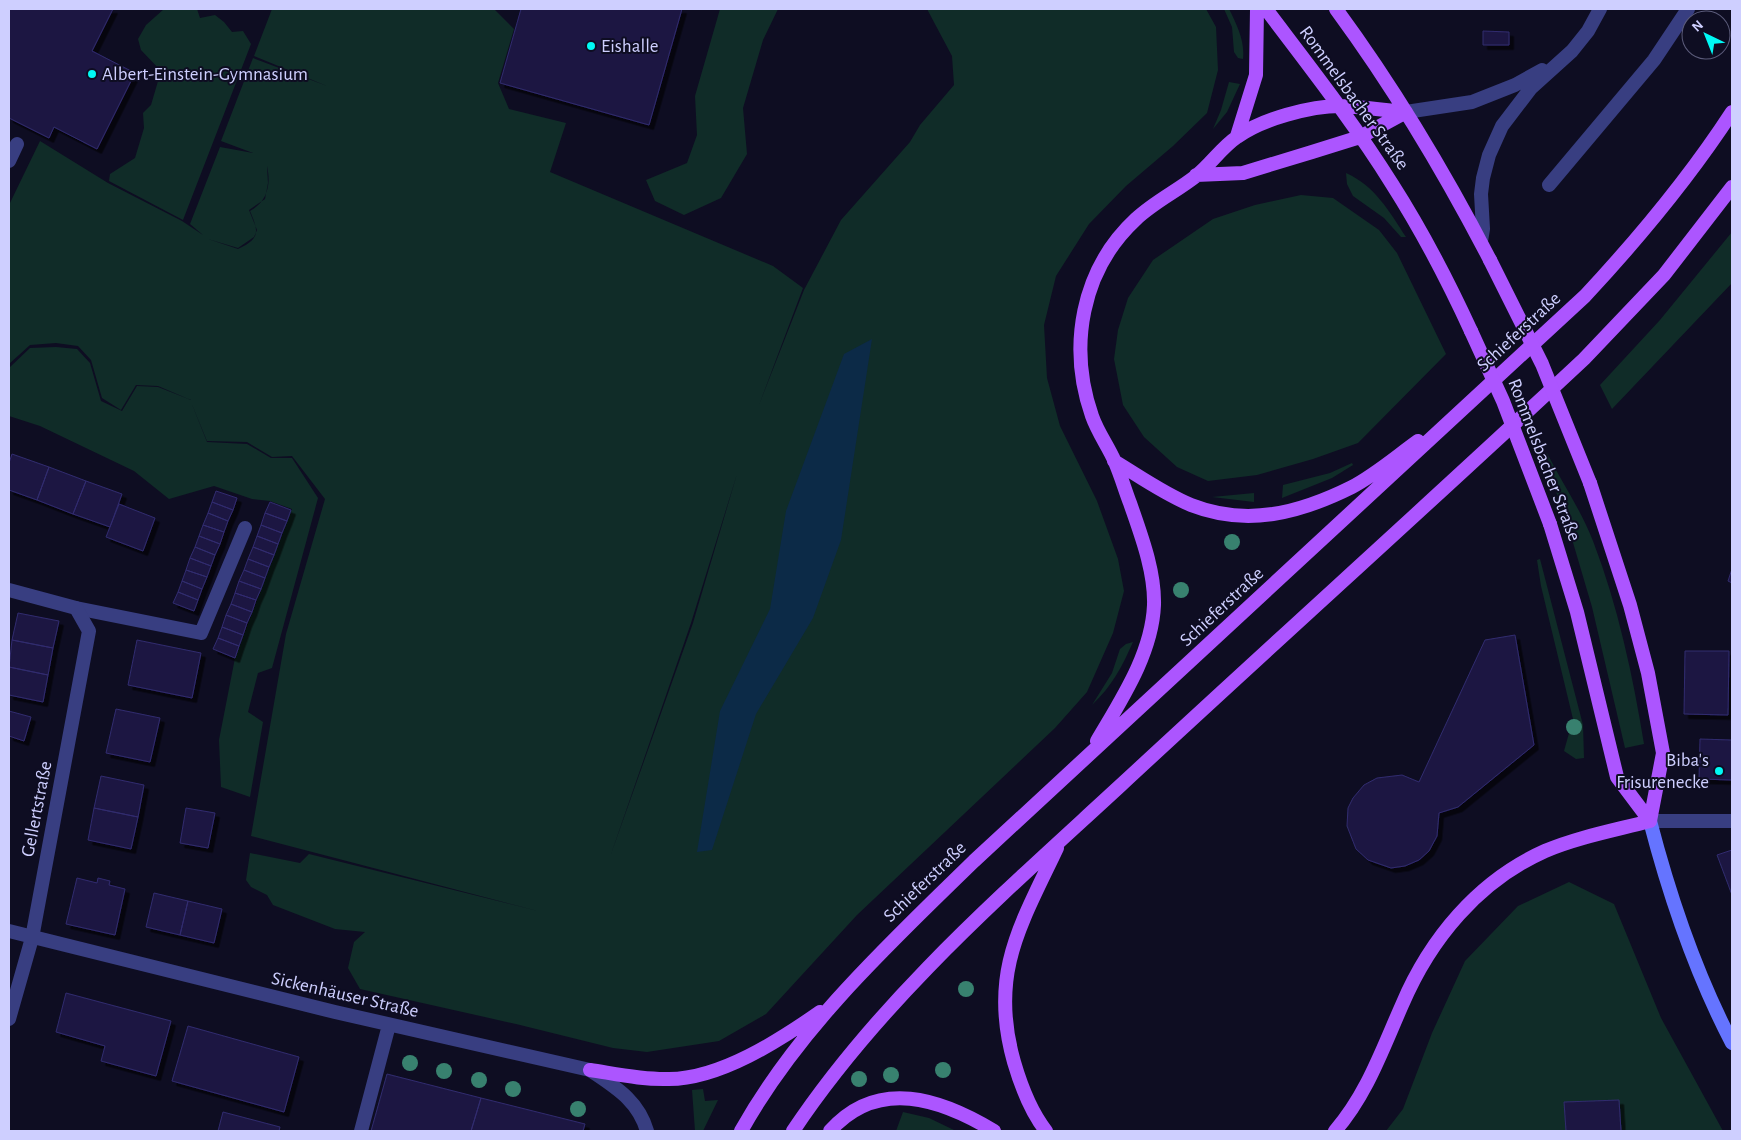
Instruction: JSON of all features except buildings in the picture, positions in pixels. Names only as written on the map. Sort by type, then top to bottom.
[{"type":"main road","points":[[1237,136],[1256,75],[1257,9]]},
{"type":"main road","name":"Rommelsbacher Straße","points":[[1266,9],[1339,106],[1393,185],[1438,264],[1503,401],[1550,524],[1579,622],[1617,777],[1650,821],[1664,876],[1686,942],[1732,1043]]},
{"type":"main road","name":"Rommelsbacher Straße","points":[[1336,9],[1406,112],[1481,241],[1542,364],[1590,483],[1639,639],[1648,673],[1663,752],[1650,821]]},
{"type":"main road","points":[[1089,754],[1124,695],[1142,656],[1152,621],[1154,604],[1146,554],[1114,461],[1100,438],[1081,375],[1079,354],[1081,330],[1087,298],[1096,274],[1109,251],[1136,219],[1196,176],[1237,136],[1279,116],[1339,106],[1406,112]]},
{"type":"main road","points":[[1196,176],[1242,173],[1360,137],[1406,112]]},
{"type":"main road","name":"Schieferstraße","points":[[741,1131],[786,1062],[836,1001],[917,915],[1585,296],[1634,244],[1682,183],[1732,112]]},
{"type":"main road","points":[[793,1131],[845,1063],[922,974],[1062,839],[1584,359],[1664,275],[1732,187]]},
{"type":"main road","points":[[1114,461],[1190,504],[1217,513],[1241,517],[1265,516],[1289,511],[1353,486],[1460,412]]},
{"type":"main road","points":[[1335,1131],[1360,1099],[1421,963],[1444,930],[1467,905],[1506,872],[1546,851],[1650,821]]},
{"type":"main road","points":[[1046,1131],[1019,1079],[1008,1039],[1004,993],[1015,939],[1062,839]]},
{"type":"main road","points":[[590,1070],[668,1080],[695,1076],[753,1053],[790,1033],[836,1001]]},
{"type":"main road","points":[[830,1131],[848,1113],[867,1104],[894,1097],[938,1103],[994,1131]]},
{"type":"street","points":[[1481,241],[1483,229],[1483,178],[1494,142],[1502,126],[1531,88],[1555,64],[1572,51],[1588,31],[1600,9]]},
{"type":"street","points":[[1549,185],[1654,60],[1688,9]]},
{"type":"street","points":[[1406,112],[1472,102],[1515,85],[1555,64]]},
{"type":"street","points":[[9,161],[17,144]]},
{"type":"street","points":[[9,590],[76,608],[201,633],[245,528]]},
{"type":"street","name":"Gellertstraße","points":[[9,1019],[32,938],[89,631],[76,608]]},
{"type":"street","points":[[1650,821],[1732,821]]},
{"type":"street","name":"Sickenhäuser Straße","points":[[9,931],[389,1025],[590,1070],[625,1094],[638,1109],[647,1131]]},
{"type":"street","points":[[361,1131],[389,1025]]},
{"type":"green space","points":[[164,9],[197,9],[200,18],[215,15],[232,32],[243,31],[251,44],[183,220],[109,181],[110,174],[135,158],[144,128],[143,113],[151,105],[161,71],[141,50],[138,39],[146,25]]},
{"type":"green space","points":[[272,9],[494,9],[514,29],[498,83],[509,109],[566,123],[550,172],[773,266],[803,288],[759,405],[804,290],[841,220],[910,142],[920,125],[954,85],[952,56],[927,9],[1206,9],[1216,27],[1218,70],[1207,113],[1173,146],[1126,186],[1089,224],[1056,276],[1044,325],[1047,378],[1060,426],[1097,501],[1118,559],[1124,591],[1113,633],[1087,692],[1055,728],[857,915],[766,1014],[719,1041],[647,1052],[613,1048],[360,989],[348,968],[354,942],[365,932],[335,929],[273,905],[267,895],[251,887],[246,880],[250,853],[300,863],[309,854],[538,911],[251,836],[286,634],[325,499],[292,456],[272,457],[247,442],[207,441],[191,402],[207,442],[247,444],[271,458],[292,458],[318,498],[272,668],[258,673],[248,712],[263,722],[250,797],[221,787],[219,740],[235,658],[292,509],[270,501],[252,499],[214,486],[169,499],[134,471],[40,426],[9,416],[9,368],[30,348],[56,347],[77,349],[90,363],[101,401],[122,411],[137,386],[158,387],[191,400],[158,386],[136,385],[121,410],[102,398],[91,360],[78,346],[56,343],[30,345],[9,364],[9,205],[40,141],[108,183],[182,221],[203,235],[190,224],[220,147],[253,153],[221,141],[253,58],[327,86],[254,56]],"holes":[[[261,202],[250,211],[255,226],[249,210]],[[256,233],[254,238],[250,242],[238,249],[208,239],[238,248],[254,237]],[[737,474],[693,623],[610,857],[691,623]]]},
{"type":"green space","points":[[720,9],[778,9],[763,40],[743,108],[747,154],[721,198],[684,215],[655,201],[646,180],[687,163],[697,135],[695,96]]},
{"type":"green space","points":[[1224,9],[1229,9],[1242,39],[1243,59],[1238,58],[1234,52],[1232,27]]},
{"type":"green space","points":[[1229,82],[1240,84],[1227,112],[1213,129],[1221,110]]},
{"type":"green space","points":[[1346,173],[1356,178],[1373,192],[1406,237],[1401,237],[1384,218],[1353,196],[1347,184]]},
{"type":"green space","points":[[1301,195],[1333,198],[1379,230],[1397,253],[1446,354],[1358,443],[1313,459],[1257,475],[1208,481],[1177,467],[1144,437],[1123,405],[1114,359],[1118,330],[1128,298],[1153,260],[1213,219],[1255,205]]},
{"type":"green space","points":[[1732,232],[1732,283],[1612,409],[1600,385],[1660,320]]},
{"type":"green space","points":[[1547,453],[1583,518],[1602,566],[1624,641],[1644,744],[1625,748],[1592,607],[1569,529],[1543,454]]},
{"type":"green space","points":[[1352,463],[1353,465],[1332,478],[1282,498],[1283,485],[1330,473]]},
{"type":"green space","points":[[1254,493],[1254,502],[1212,497]]},
{"type":"green space","points":[[1540,559],[1583,725],[1584,758],[1576,759],[1564,751],[1573,719],[1541,586],[1537,560]]},
{"type":"green space","points":[[1133,642],[1116,676],[1092,705],[1112,673],[1120,649],[1126,644]]},
{"type":"green space","points":[[1569,882],[1614,904],[1661,1018],[1723,1131],[1386,1131],[1403,1109],[1432,1033],[1465,961],[1518,906]]},
{"type":"green space","points":[[703,1089],[705,1101],[718,1100],[703,1131],[695,1131],[692,1090]]},
{"type":"green space","points":[[903,1112],[929,1118],[956,1131],[896,1131]]},
{"type":"water","points":[[872,339],[841,540],[813,618],[756,714],[712,850],[697,852],[720,711],[770,609],[786,511],[844,354]]},
{"type":"place","name":"Eishalle","points":[[591,46]]},
{"type":"place","name":"Albert-Einstein-Gymnasium","points":[[92,74]]},
{"type":"place","name":"Biba's Frisurenecke","points":[[1719,771]]}]
